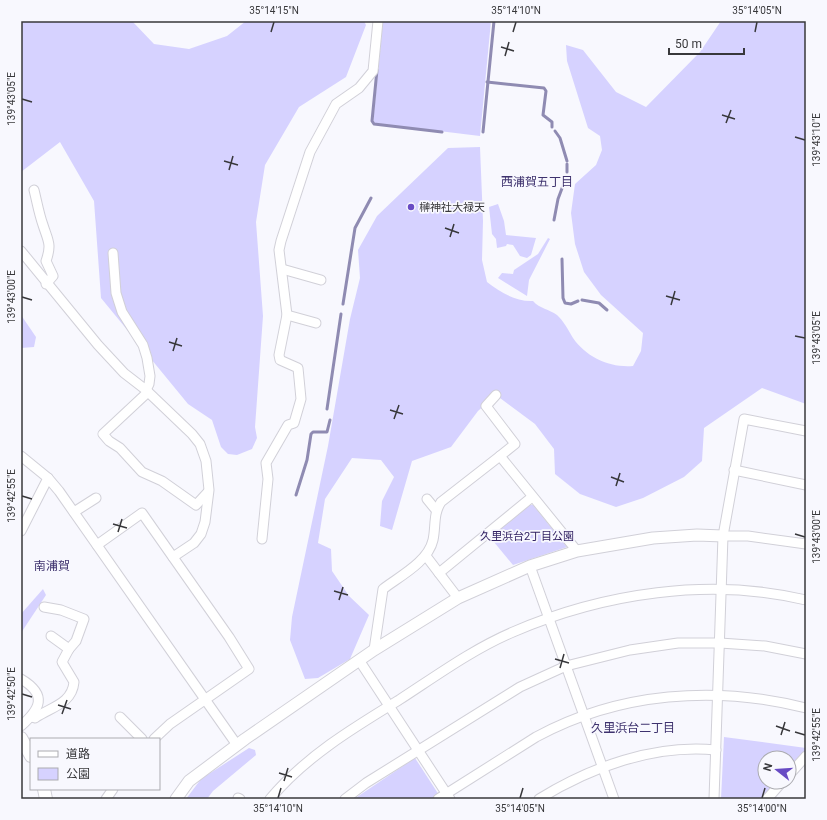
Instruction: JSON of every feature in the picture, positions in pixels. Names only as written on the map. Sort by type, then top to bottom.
[{"type":"main road","points":[[21,738],[30,754]]},
{"type":"street","points":[[262,539],[268,479],[266,463],[288,425],[294,423],[301,399],[298,368],[280,360],[279,355],[287,315],[279,250],[281,241],[310,152],[336,104],[359,88],[373,71],[378,21]]},
{"type":"street","points":[[34,190],[43,226],[48,237],[50,250],[46,261],[53,276],[46,284]]},
{"type":"street","points":[[21,251],[46,284],[124,373],[147,391],[192,434],[200,444],[206,461],[209,490],[205,522],[201,534],[194,543],[173,557]]},
{"type":"street","points":[[113,253],[116,293],[122,312],[144,345],[150,376],[147,391],[103,434],[109,441],[120,448],[142,472],[162,481],[196,505],[209,490]]},
{"type":"street","points":[[282,269],[321,280]]},
{"type":"street","points":[[287,315],[316,323]]},
{"type":"street","points":[[374,650],[383,589],[426,556],[433,541],[436,510],[441,502],[515,444],[486,406],[496,395]]},
{"type":"street","points":[[714,799],[723,536],[744,419],[806,431]]},
{"type":"street","points":[[21,456],[48,478],[74,512],[237,745]]},
{"type":"street","points":[[500,456],[577,551]]},
{"type":"street","points":[[734,470],[806,485]]},
{"type":"street","points":[[21,531],[48,478]]},
{"type":"street","points":[[439,573],[532,497]]},
{"type":"street","points":[[74,512],[96,498]]},
{"type":"street","points":[[427,499],[436,510]]},
{"type":"street","points":[[97,545],[142,513],[229,637],[249,669],[205,698],[170,724],[155,738]]},
{"type":"street","points":[[176,799],[189,781],[237,745],[374,650],[458,598],[530,566],[577,551],[653,538],[697,535],[748,536],[806,544]]},
{"type":"street","points":[[426,556],[458,598]]},
{"type":"street","points":[[530,566],[585,715],[614,799]]},
{"type":"street","points":[[270,799],[283,783],[308,761],[340,737],[481,648],[512,632],[549,618],[632,596],[674,591],[722,590],[773,594],[806,600]]},
{"type":"street","points":[[32,717],[35,718],[46,710],[62,703],[69,697],[74,682],[62,662],[69,649],[76,641],[84,619],[61,610],[44,607]]},
{"type":"street","points":[[51,636],[69,649]]},
{"type":"street","points":[[345,799],[366,782],[520,687],[566,666],[645,646],[678,643],[720,642],[765,646],[806,654]]},
{"type":"street","points":[[359,660],[390,705],[448,796]]},
{"type":"street","points":[[21,680],[27,683],[39,698],[37,710],[32,717],[21,726]]},
{"type":"street","points":[[438,799],[448,796],[536,737],[585,715],[626,704],[665,696],[718,694],[777,701],[806,708]]},
{"type":"street","points":[[120,717],[141,738]]},
{"type":"street","points":[[539,799],[603,767],[654,753],[690,750],[716,750]]},
{"type":"street","points":[[797,766],[806,756]]},
{"type":"street","points":[[106,799],[112,790]]},
{"type":"street","points":[[767,799],[775,790]]},
{"type":"green space","points":[[21,21],[132,21],[154,44],[189,49],[227,36],[246,21],[364,21],[366,25],[346,77],[299,107],[265,165],[256,222],[263,316],[255,427],[257,438],[252,449],[237,455],[228,454],[221,447],[212,420],[188,404],[101,298],[94,201],[60,142],[21,172]]},
{"type":"green space","points":[[383,21],[491,21],[480,136],[373,123]]},
{"type":"green space","points":[[721,21],[806,21],[806,404],[762,388],[704,428],[702,461],[684,477],[643,498],[616,507],[580,494],[555,474],[554,449],[535,424],[496,395],[478,411],[451,447],[412,461],[392,530],[380,526],[382,501],[394,477],[381,460],[352,458],[325,499],[318,543],[331,549],[332,571],[349,596],[369,615],[350,659],[318,678],[305,679],[290,640],[292,617],[328,446],[350,319],[360,278],[358,250],[377,216],[448,148],[480,147],[483,221],[482,260],[487,282],[508,296],[520,300],[533,301],[539,306],[557,315],[578,345],[592,356],[607,363],[633,366],[641,351],[643,333],[601,295],[584,272],[575,244],[571,213],[575,184],[596,165],[602,150],[600,136],[588,128],[567,61],[566,45],[583,50],[616,92],[646,107],[700,52]]},
{"type":"green space","points":[[498,204],[504,221],[506,235],[536,238],[531,255],[527,258],[520,256],[513,245],[507,244],[506,246],[497,248],[496,239],[492,234],[489,207]]},
{"type":"green space","points":[[548,238],[550,239],[529,280],[527,296],[498,278],[502,273],[513,274],[514,270],[538,254]]},
{"type":"green space","points":[[21,315],[36,337],[34,347],[21,348]]},
{"type":"green space","name":"久里浜台2丁目公園","points":[[529,505],[533,505],[567,547],[513,565],[489,536]]},
{"type":"green space","points":[[43,589],[46,595],[21,633],[21,614]]},
{"type":"green space","points":[[724,737],[806,748],[797,759],[797,750],[757,750],[757,790],[770,790],[762,799],[721,799]]},
{"type":"green space","points":[[249,748],[255,750],[256,755],[213,791],[207,799],[186,799],[201,779]]},
{"type":"green space","points":[[415,758],[439,795],[432,799],[354,799]]},
{"type":"waterway","points":[[483,132],[494,21]]},
{"type":"waterway","points":[[377,70],[372,121],[374,124],[442,132]]},
{"type":"waterway","points":[[487,82],[544,88],[546,91],[543,115],[552,122],[552,127]]},
{"type":"waterway","points":[[555,131],[560,138],[567,161]]},
{"type":"waterway","points":[[567,164],[567,172]]},
{"type":"waterway","points":[[554,220],[558,199],[564,183]]},
{"type":"waterway","points":[[343,304],[355,228],[371,198]]},
{"type":"waterway","points":[[562,259],[563,298],[565,303],[571,304],[578,301]]},
{"type":"waterway","points":[[582,300],[599,303],[607,310]]},
{"type":"waterway","points":[[327,409],[341,314]]},
{"type":"waterway","points":[[296,495],[307,460],[311,434],[313,432],[327,432],[330,420]]},
{"type":"place","name":"榊神社大禄天","points":[[411,207]]},
{"type":"district","name":"西浦賀五丁目","points":[[537,182]]},
{"type":"district","name":"南浦賀","points":[[52,566]]},
{"type":"district","name":"久里浜台二丁目","points":[[633,728]]}]
